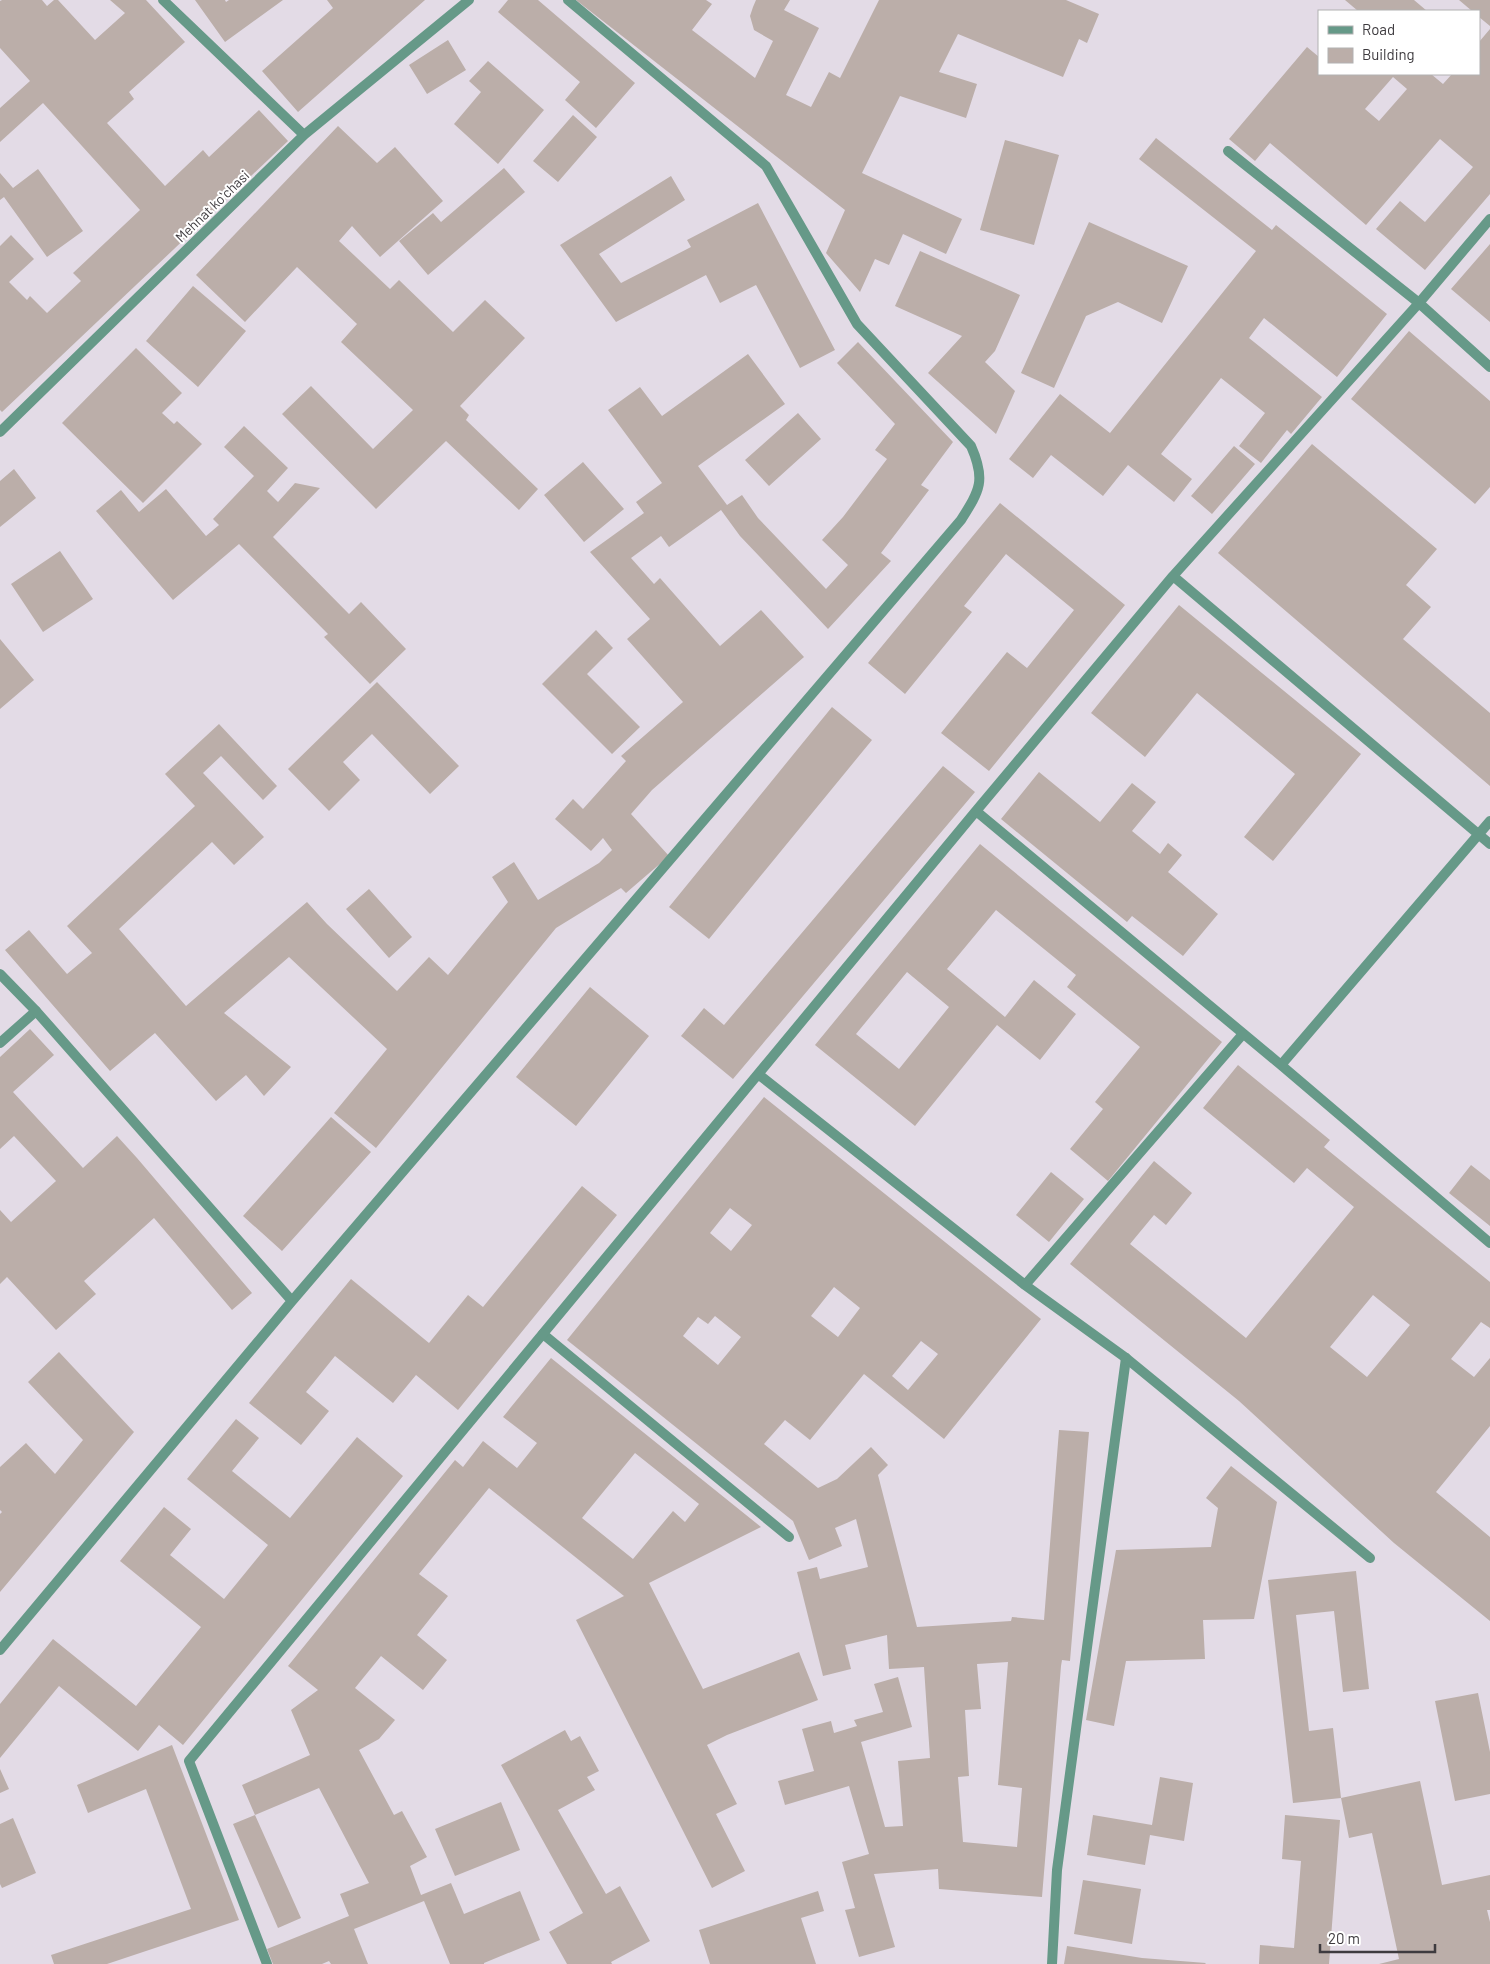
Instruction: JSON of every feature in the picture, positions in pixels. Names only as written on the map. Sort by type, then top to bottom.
[{"type":"street","points":[[163,0],[304,135]]},
{"type":"street","name":"Mehnat koʻchasi","points":[[0,432],[304,135],[469,0]]},
{"type":"street","points":[[0,1650],[292,1301],[961,520],[973,501],[980,483],[979,466],[970,446],[857,324],[766,166],[568,0]]},
{"type":"street","points":[[1228,151],[1419,303],[1490,367]]},
{"type":"street","points":[[267,1964],[188,1761],[1173,576],[1419,303],[1490,219]]},
{"type":"street","points":[[1173,576],[1490,844]]},
{"type":"street","points":[[976,811],[1281,1065],[1490,1243]]},
{"type":"street","points":[[1281,1065],[1490,821]]},
{"type":"street","points":[[0,974],[36,1011],[292,1301]]},
{"type":"street","points":[[0,1043],[36,1011]]},
{"type":"street","points":[[1025,1286],[1243,1034]]},
{"type":"street","points":[[758,1074],[1025,1286],[1126,1358],[1370,1558]]},
{"type":"street","points":[[543,1334],[789,1537]]},
{"type":"street","points":[[1052,1964],[1057,1870],[1126,1358]]},
{"type":"building","points":[[42,0],[47,6],[54,0],[58,0],[95,40],[125,13],[110,0],[146,0],[185,42],[129,92],[134,99],[107,123],[165,186],[203,150],[209,157],[259,110],[288,141],[2,412],[0,410],[0,246],[11,235],[34,259],[9,282],[27,300],[30,296],[47,313],[81,281],[73,273],[140,210],[43,103],[0,142],[0,108],[30,81],[0,48],[0,1]]},
{"type":"building","points":[[195,0],[225,0],[226,2],[229,0],[283,0],[225,42]]},
{"type":"building","points":[[327,0],[425,0],[298,112],[262,71],[333,8]]},
{"type":"building","points":[[508,0],[538,0],[635,83],[596,128],[565,100],[580,82],[498,12]]},
{"type":"building","points":[[576,0],[706,0],[712,4],[692,30],[755,78],[773,41],[754,30],[750,16],[756,0],[790,0],[784,10],[819,28],[786,95],[811,107],[829,72],[840,78],[879,0],[1066,0],[1099,14],[1087,43],[1079,39],[1063,77],[958,34],[939,72],[977,84],[966,118],[900,96],[862,173],[962,219],[946,254],[903,234],[889,265],[875,259],[860,292],[826,253],[845,210]]},
{"type":"building","points":[[1345,0],[1414,0],[1426,10],[1357,10]]},
{"type":"building","points":[[1459,0],[1490,0],[1490,26],[1480,18],[1480,10],[1471,10]]},
{"type":"building","points":[[1490,29],[1490,194],[1425,270],[1376,229],[1400,201],[1425,222],[1473,167],[1440,139],[1366,225],[1270,143],[1255,161],[1229,139],[1307,47],[1318,56],[1318,75],[1432,75],[1443,84],[1451,75],[1480,75],[1480,41]],"holes":[[[1393,77],[1407,89],[1379,121],[1365,109]]]},
{"type":"building","points":[[448,40],[466,70],[427,94],[409,65]]},
{"type":"building","points":[[488,61],[544,110],[498,164],[454,124],[481,92],[469,81]]},
{"type":"building","points":[[573,115],[597,137],[558,182],[533,161]]},
{"type":"building","points":[[338,126],[377,163],[395,147],[443,201],[380,257],[352,226],[339,241],[390,289],[399,280],[453,332],[485,300],[525,338],[460,406],[469,415],[466,420],[538,489],[519,510],[446,441],[376,509],[282,414],[311,386],[373,449],[413,410],[341,342],[357,324],[297,267],[245,322],[196,275]]},
{"type":"building","points":[[1156,138],[1272,230],[1276,225],[1387,314],[1337,377],[1264,318],[1249,338],[1322,397],[1291,434],[1287,430],[1261,463],[1239,446],[1265,413],[1221,378],[1161,454],[1192,479],[1174,502],[1128,465],[1103,496],[1051,455],[1033,478],[1009,459],[1060,394],[1110,433],[1256,251],[1139,159]]},
{"type":"building","points":[[1005,140],[1059,155],[1034,245],[980,230]]},
{"type":"building","points":[[504,168],[525,192],[428,275],[399,241],[433,213],[441,222]]},
{"type":"building","points":[[38,169],[83,231],[47,257],[4,197],[0,200],[0,173],[13,188]]},
{"type":"building","points":[[671,176],[685,200],[599,254],[621,283],[691,247],[687,240],[758,203],[835,350],[800,368],[756,285],[720,303],[706,275],[616,322],[560,245]]},
{"type":"building","points":[[1089,222],[1188,266],[1162,323],[1118,302],[1086,316],[1054,388],[1021,373]]},
{"type":"building","points":[[1490,244],[1490,322],[1451,289]]},
{"type":"building","points":[[920,251],[1020,295],[995,351],[985,362],[1015,391],[996,434],[928,373],[962,336],[895,306]]},
{"type":"building","points":[[193,286],[246,331],[198,387],[146,341]]},
{"type":"building","points":[[1409,331],[1490,401],[1490,487],[1475,504],[1351,399]]},
{"type":"building","points":[[858,342],[953,442],[921,485],[929,490],[881,553],[891,561],[828,629],[740,536],[721,510],[669,547],[661,536],[631,558],[654,584],[660,578],[720,646],[761,610],[804,657],[652,790],[631,814],[669,856],[626,893],[621,888],[556,928],[376,1148],[334,1113],[387,1049],[289,957],[224,1013],[291,1067],[264,1096],[246,1075],[216,1101],[155,1033],[110,1071],[5,950],[29,930],[67,974],[92,953],[67,926],[195,806],[165,774],[219,724],[277,786],[263,800],[221,756],[203,773],[264,837],[234,865],[212,842],[119,929],[186,1006],[307,902],[327,924],[397,991],[429,957],[448,975],[508,902],[492,877],[514,862],[538,900],[599,863],[612,850],[603,838],[591,851],[555,819],[573,799],[583,809],[626,761],[621,756],[683,702],[627,639],[650,619],[590,552],[644,513],[636,502],[662,483],[608,410],[640,387],[662,416],[748,354],[785,404],[698,466],[727,505],[742,495],[758,518],[826,589],[848,565],[822,540],[843,517],[887,459],[875,450],[895,424],[837,363]]},
{"type":"building","points":[[136,348],[182,393],[162,413],[174,424],[177,421],[202,444],[143,503],[62,423]]},
{"type":"building","points":[[798,413],[821,439],[769,486],[745,460]]},
{"type":"building","points":[[244,426],[288,468],[267,491],[278,502],[295,483],[320,488],[273,537],[349,614],[361,602],[406,649],[370,684],[324,637],[328,634],[239,544],[173,600],[96,511],[121,490],[139,512],[166,489],[206,536],[219,525],[213,519],[254,476],[224,447]]},
{"type":"building","points":[[1312,444],[1437,549],[1406,585],[1431,607],[1403,639],[1490,713],[1490,786],[1218,553]]},
{"type":"building","points":[[1234,446],[1255,464],[1212,514],[1191,496]]},
{"type":"building","points":[[583,462],[624,509],[584,542],[544,495]]},
{"type":"building","points":[[14,469],[36,498],[0,527],[0,481]]},
{"type":"building","points":[[1000,503],[1125,605],[989,771],[941,733],[1007,652],[1027,668],[1074,610],[1006,554],[964,606],[972,612],[905,694],[868,663]]},
{"type":"building","points":[[60,551],[93,599],[43,632],[11,584]]},
{"type":"building","points":[[1179,605],[1361,754],[1273,861],[1244,837],[1295,774],[1197,693],[1145,757],[1091,713]]},
{"type":"building","points":[[596,630],[613,648],[587,674],[640,727],[612,754],[542,684]]},
{"type":"building","points":[[0,639],[34,680],[0,709]]},
{"type":"building","points":[[377,682],[459,766],[430,794],[372,734],[343,762],[360,780],[329,811],[288,769]]},
{"type":"building","points":[[832,707],[872,740],[709,939],[669,907]]},
{"type":"building","points":[[943,766],[975,792],[733,1079],[681,1036],[704,1008],[724,1025]]},
{"type":"building","points":[[1039,772],[1100,822],[1132,783],[1156,802],[1132,831],[1160,854],[1168,843],[1182,855],[1168,872],[1218,914],[1183,956],[1132,916],[1127,922],[1001,819]]},
{"type":"building","points":[[980,844],[1222,1042],[1108,1181],[1070,1149],[1103,1109],[1095,1102],[1140,1047],[1067,987],[1076,975],[996,910],[947,969],[1005,1017],[1034,980],[1076,1014],[1040,1060],[997,1025],[915,1126],[815,1045]],"holes":[[[907,972],[949,1007],[899,1069],[856,1034]]]},
{"type":"building","points":[[369,889],[412,937],[389,958],[346,909]]},
{"type":"building","points":[[590,987],[649,1036],[576,1126],[516,1077]]},
{"type":"building","points":[[30,1029],[54,1055],[13,1092],[83,1168],[117,1136],[252,1293],[232,1310],[154,1218],[84,1281],[96,1294],[56,1330],[7,1277],[0,1284],[0,1210],[11,1222],[56,1181],[14,1136],[0,1149],[0,1057]]},
{"type":"building","points":[[1238,1065],[1330,1140],[1324,1147],[1490,1282],[1490,1328],[1481,1322],[1451,1359],[1474,1377],[1490,1358],[1490,1426],[1436,1492],[1490,1537],[1490,1621],[1394,1543],[1239,1401],[1070,1264],[1154,1161],[1192,1193],[1166,1225],[1154,1215],[1130,1244],[1246,1338],[1354,1207],[1307,1168],[1294,1183],[1203,1108]],"holes":[[[1373,1295],[1410,1325],[1367,1377],[1330,1347]]]},
{"type":"building","points":[[764,1097],[1041,1319],[944,1439],[864,1374],[810,1440],[785,1420],[764,1444],[818,1488],[837,1479],[871,1447],[888,1465],[878,1475],[917,1627],[1011,1621],[1012,1617],[1044,1620],[1059,1430],[1089,1432],[1070,1661],[1062,1660],[1061,1666],[1042,1897],[939,1889],[938,1869],[874,1874],[895,1947],[859,1957],[845,1910],[855,1908],[842,1862],[869,1854],[849,1786],[785,1805],[778,1781],[814,1771],[802,1729],[831,1721],[834,1733],[857,1726],[854,1720],[883,1712],[874,1684],[898,1677],[912,1727],[861,1742],[885,1827],[903,1826],[898,1761],[930,1758],[924,1667],[889,1669],[887,1635],[845,1645],[851,1669],[823,1676],[797,1572],[817,1567],[820,1579],[868,1567],[856,1519],[835,1528],[842,1546],[809,1560],[793,1521],[567,1340]],"holes":[[[730,1208],[752,1225],[731,1251],[710,1233]],[[834,1287],[860,1308],[838,1337],[811,1316]],[[715,1316],[741,1337],[718,1365],[683,1336],[698,1317],[708,1324]],[[921,1341],[938,1354],[908,1390],[892,1376]],[[1008,1662],[998,1785],[1022,1788],[1017,1847],[963,1842],[958,1777],[969,1776],[965,1710],[981,1709],[977,1664]]]},
{"type":"building","points":[[331,1117],[371,1152],[282,1251],[243,1216]]},
{"type":"building","points":[[1471,1165],[1490,1180],[1490,1226],[1449,1193]]},
{"type":"building","points":[[1051,1172],[1084,1199],[1049,1242],[1016,1215]]},
{"type":"building","points":[[582,1186],[617,1215],[458,1410],[416,1375],[393,1403],[335,1356],[306,1392],[329,1411],[301,1445],[249,1403],[351,1279],[429,1343],[468,1295],[483,1307]]},
{"type":"building","points":[[59,1352],[134,1432],[0,1592],[0,1514],[2,1512],[0,1510],[0,1467],[26,1443],[55,1474],[83,1440],[28,1382]]},
{"type":"building","points":[[551,1358],[761,1527],[649,1583],[703,1689],[799,1652],[818,1700],[727,1735],[707,1745],[737,1804],[716,1814],[745,1871],[712,1888],[576,1620],[624,1596],[489,1488],[419,1574],[448,1596],[417,1635],[447,1660],[423,1690],[381,1656],[355,1688],[395,1720],[379,1739],[359,1750],[394,1815],[402,1811],[427,1857],[410,1866],[421,1895],[451,1883],[464,1914],[520,1891],[540,1940],[484,1964],[450,1964],[424,1901],[354,1929],[368,1964],[331,1964],[329,1961],[322,1964],[273,1964],[267,1949],[349,1916],[340,1894],[369,1883],[319,1788],[255,1815],[242,1785],[310,1755],[291,1710],[318,1690],[288,1666],[455,1460],[463,1467],[483,1441],[517,1468],[537,1443],[503,1417]],"holes":[[[635,1453],[699,1504],[685,1522],[673,1511],[633,1559],[582,1518]]]},
{"type":"building","points":[[236,1419],[259,1438],[232,1471],[290,1518],[357,1437],[403,1476],[183,1745],[159,1725],[138,1751],[59,1686],[0,1758],[0,1704],[53,1639],[136,1706],[201,1627],[120,1561],[164,1507],[191,1529],[170,1555],[224,1599],[268,1545],[187,1479]]},
{"type":"building","points":[[1231,1466],[1277,1502],[1254,1619],[1203,1620],[1205,1659],[1126,1661],[1114,1726],[1086,1720],[1116,1550],[1211,1547],[1218,1508],[1206,1498]]},
{"type":"building","points":[[1356,1571],[1369,1689],[1343,1692],[1334,1611],[1296,1615],[1309,1731],[1333,1728],[1341,1798],[1293,1803],[1268,1580]]},
{"type":"building","points":[[1478,1693],[1490,1752],[1490,1794],[1455,1801],[1435,1701]]},
{"type":"building","points":[[565,1730],[571,1741],[580,1736],[599,1771],[587,1777],[595,1790],[558,1810],[606,1894],[620,1886],[650,1941],[611,1962],[612,1964],[567,1964],[549,1932],[583,1913],[501,1765]]},
{"type":"building","points":[[172,1745],[239,1920],[107,1964],[54,1964],[51,1955],[191,1909],[146,1789],[88,1813],[77,1785]]},
{"type":"building","points":[[0,1769],[9,1789],[0,1793]]},
{"type":"building","points":[[1160,1777],[1193,1783],[1184,1841],[1150,1835],[1145,1865],[1087,1855],[1093,1815],[1152,1825]]},
{"type":"building","points":[[1420,1781],[1442,1885],[1490,1875],[1490,1910],[1487,1910],[1490,1922],[1490,1964],[1379,1964],[1399,1959],[1372,1833],[1349,1838],[1341,1798]]},
{"type":"building","points":[[501,1802],[520,1850],[455,1876],[435,1829]]},
{"type":"building","points":[[255,1815],[301,1918],[278,1928],[233,1824]]},
{"type":"building","points":[[1285,1815],[1340,1820],[1329,1964],[1259,1964],[1260,1945],[1294,1948],[1301,1861],[1282,1859]]},
{"type":"building","points":[[13,1818],[36,1873],[2,1888],[0,1884],[0,1824]]},
{"type":"building","points":[[1083,1880],[1141,1889],[1132,1944],[1074,1934]]},
{"type":"building","points":[[818,1891],[824,1911],[801,1918],[816,1964],[710,1964],[699,1930]]},
{"type":"building","points":[[1067,1946],[1142,1958],[1206,1963],[1064,1964]]}]
